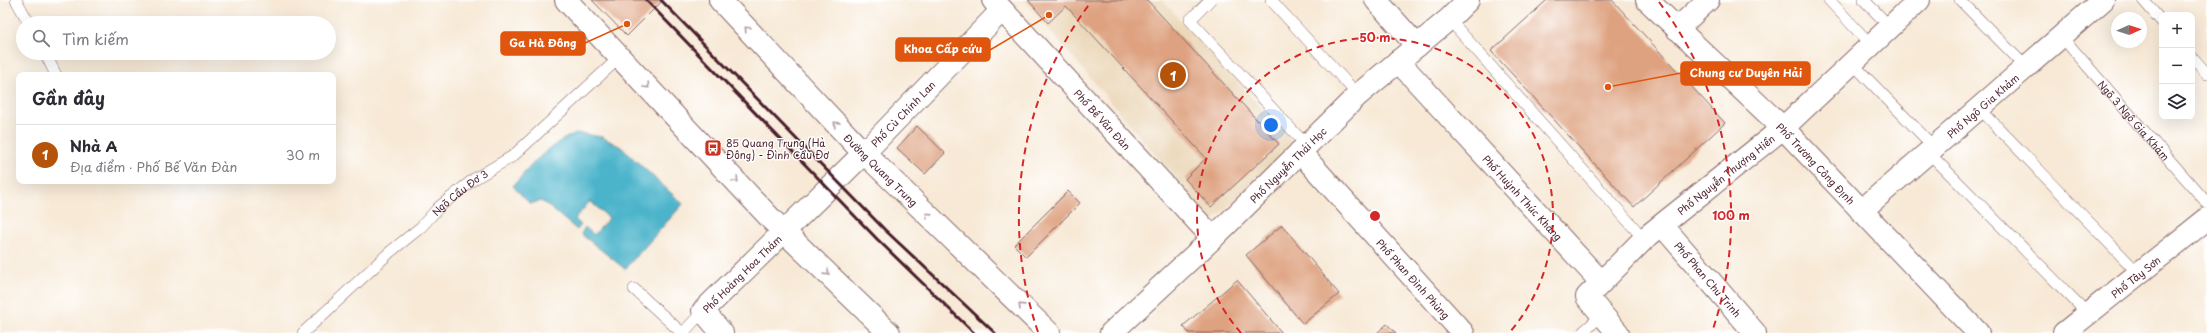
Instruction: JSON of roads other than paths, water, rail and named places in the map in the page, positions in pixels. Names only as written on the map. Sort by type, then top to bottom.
[{"type":"main road","points":[[566,0],[783,230],[889,333]]},
{"type":"main road","name":"Đường Quang Trung","points":[[720,0],[864,153],[1049,333]]},
{"type":"main road","points":[[1376,0],[1416,46]]},
{"type":"main road","name":"Phố Nguyễn Thái Học","points":[[1111,333],[1213,238],[1358,95],[1449,19],[1468,0]]},
{"type":"main road","name":"Phố Trương Công Định","points":[[1647,0],[1783,128],[1978,333]]},
{"type":"main road","points":[[1677,29],[1708,0]]},
{"type":"main road","name":"Phố Nguyễn Thượng Hiền","points":[[1602,282],[1644,239],[1783,128],[1919,0]]},
{"type":"main road","name":"Phố Ngô Gia Khảm","points":[[1861,211],[2062,37],[2093,3]]},
{"type":"main road","name":"Phố Cù Chính Lan","points":[[783,230],[864,153],[997,5]]},
{"type":"main road","name":"Phố Bế Văn Đàn","points":[[997,5],[1213,238]]},
{"type":"main road","name":"Phố Huỳnh Thúc Kháng","points":[[1398,61],[1602,282]]},
{"type":"main road","name":"Phố Phan Đình Phùng","points":[[1304,149],[1462,333]]},
{"type":"main road","name":"Phố Tây Sơn","points":[[2064,333],[2207,219]]},
{"type":"main road","name":"Phố Phan Chu Trinh","points":[[1662,225],[1755,333]]},
{"type":"main road","name":"Phố Hoàng Hoa Thám","points":[[722,333],[703,311],[783,230]]},
{"type":"main road","points":[[1602,282],[1587,297],[1618,333]]},
{"type":"lane","points":[[16,0],[25,16]]},
{"type":"lane","points":[[1210,0],[1190,20],[1304,149]]},
{"type":"lane","points":[[1270,0],[1358,95]]},
{"type":"lane","points":[[1829,0],[1871,45]]},
{"type":"lane","points":[[1864,0],[1890,27]]},
{"type":"lane","points":[[1960,0],[2027,68]]},
{"type":"lane","points":[[2143,0],[2159,19]]},
{"type":"lane","points":[[1449,19],[1644,239]]},
{"type":"lane","name":"Ngõ 3 Ngô Gia Khảm","points":[[2062,37],[2207,203]]},
{"type":"lane","name":"Ngõ Cầu Đơ 3","points":[[303,333],[390,252],[421,227],[439,207],[474,180],[513,156],[620,57]]},
{"type":"lane","points":[[48,60],[54,72]]},
{"type":"lane","points":[[2195,60],[2207,74]]},
{"type":"lane","points":[[1852,63],[1932,150],[2088,314]]},
{"type":"lane","points":[[1980,109],[2138,273]]},
{"type":"lane","points":[[634,289],[683,333],[703,311]]},
{"type":"lane","points":[[1582,333],[1602,315]]},
{"type":"water","points":[[578,133],[602,137],[621,147],[683,204],[625,269],[581,234],[585,227],[594,235],[609,218],[590,201],[575,219],[581,225],[577,230],[541,201],[530,204],[513,186],[550,148]]},
{"type":"railway","points":[[646,0],[877,239],[974,333]]},
{"type":"railway","points":[[661,0],[885,230],[995,333]]},
{"type":"place","name":"Khoa Cấp cứu","points":[[1049,15]]},
{"type":"place","name":"Ga Hà Đông","points":[[627,24]]},
{"type":"place","name":"Nhà A","points":[[1173,75]]},
{"type":"place","name":"Chung cư Duyên Hải","points":[[1608,87]]},
{"type":"place","name":"85 Quang Trung (Hà Đông) - Đình Cầu Đơ","points":[[713,148]]}]
